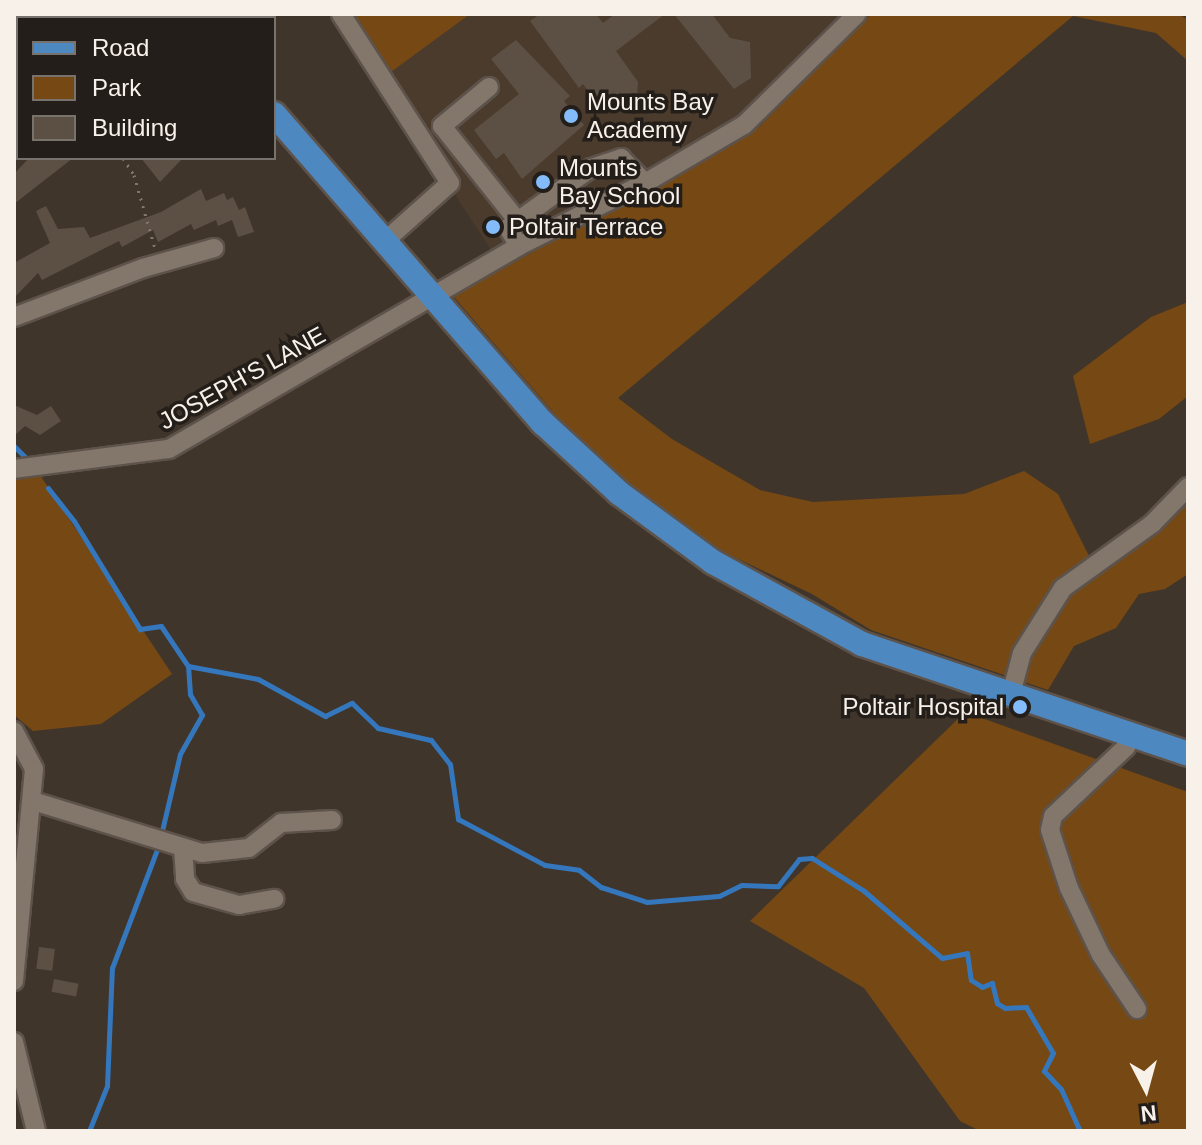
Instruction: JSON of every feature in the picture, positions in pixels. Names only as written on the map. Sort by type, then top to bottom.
[{"type":"main road","points":[[276,116],[543,423],[619,493],[713,562],[862,644],[1188,754]]},
{"type":"street","points":[[341,14],[450,183],[385,241]]},
{"type":"street","name":"JOSEPH'S LANE","points":[[14,469],[169,449],[519,246],[645,183],[744,125],[857,14]]},
{"type":"street","points":[[489,87],[442,126],[517,220]]},
{"type":"street","points":[[519,246],[508,228],[591,168],[621,158],[645,183]]},
{"type":"street","points":[[14,317],[143,268],[214,248]]},
{"type":"street","points":[[1011,694],[1022,653],[1063,588],[1152,524],[1188,487]]},
{"type":"street","points":[[14,731],[34,769],[14,981]]},
{"type":"street","points":[[1130,736],[1126,747],[1053,816],[1050,830],[1069,888],[1101,955],[1137,1009]]},
{"type":"street","points":[[33,801],[183,848],[237,851],[260,841],[281,823],[332,820]]},
{"type":"street","points":[[183,848],[185,879],[193,892],[239,905],[274,899]]},
{"type":"street","points":[[14,1042],[36,1131]]},
{"type":"path","points":[[124,160],[134,175],[157,252]]},
{"type":"shaded area","name":"Mounts Bay Academy","points":[[337,14],[855,14],[696,152],[493,253]]},
{"type":"green space","points":[[337,14],[470,14],[380,80]]},
{"type":"green space","points":[[871,14],[1178,14],[1188,20],[1188,61],[1156,33],[1073,16],[618,398],[672,439],[760,490],[813,502],[964,494],[1024,471],[1058,494],[1097,572],[1188,497],[1188,574],[1165,589],[1139,594],[1116,628],[1074,646],[1048,690],[871,630],[812,594],[713,547],[598,464],[453,296],[759,127]]},
{"type":"green space","points":[[1188,302],[1188,396],[1159,419],[1090,444],[1073,376],[1151,317]]},
{"type":"green space","points":[[34,466],[172,674],[101,724],[33,731],[14,715],[14,473]]},
{"type":"green space","points":[[965,712],[1188,792],[1188,1131],[980,1131],[960,1121],[864,988],[750,921]]},
{"type":"building","points":[[540,14],[596,14],[603,23],[615,14],[665,14],[616,51],[638,82],[637,96],[623,106],[602,109],[583,84],[579,88],[530,21]]},
{"type":"building","points":[[674,14],[712,14],[730,38],[750,42],[751,78],[734,89]]},
{"type":"building","points":[[516,40],[570,96],[564,101],[584,125],[522,179],[504,153],[496,159],[474,130],[519,94],[491,59]]},
{"type":"building","points":[[27,160],[70,160],[14,204],[14,174]]},
{"type":"building","points":[[143,160],[181,160],[160,182]]},
{"type":"building","points":[[201,189],[206,201],[224,193],[227,200],[233,197],[239,210],[245,207],[254,232],[238,237],[232,220],[218,226],[216,220],[194,230],[191,224],[158,242],[153,230],[122,247],[119,241],[42,280],[38,273],[14,298],[14,263],[50,243],[36,211],[46,206],[58,229],[84,227],[90,238],[161,212]]},
{"type":"building","points":[[14,405],[37,415],[51,406],[61,421],[40,435],[25,426],[14,436]]},
{"type":"building","points":[[39,947],[55,949],[52,971],[36,969]]},
{"type":"building","points":[[54,979],[79,984],[76,997],[52,992]]},
{"type":"waterway","points":[[14,446],[31,463]]},
{"type":"waterway","points":[[48,488],[74,521],[140,629],[161,626],[188,666],[258,679],[325,716],[352,703],[378,728],[431,740],[450,764],[458,819],[545,865],[579,870],[601,887],[647,902],[719,896],[742,885],[778,886],[799,859],[812,858],[864,891],[942,958],[967,953],[971,980],[982,987],[992,983],[997,1003],[1005,1008],[1026,1007],[1053,1053],[1044,1071],[1061,1089],[1080,1131]]},
{"type":"waterway","points":[[161,835],[180,754],[202,715],[190,694],[188,666]]},
{"type":"waterway","points":[[89,1131],[107,1086],[112,968],[159,844]]},
{"type":"place","name":"Mounts Bay Academy","points":[[571,116]]},
{"type":"place","name":"Mounts Bay School","points":[[543,182]]},
{"type":"place","name":"Poltair Terrace","points":[[493,227]]},
{"type":"place","name":"Poltair Hospital","points":[[1020,707]]}]
